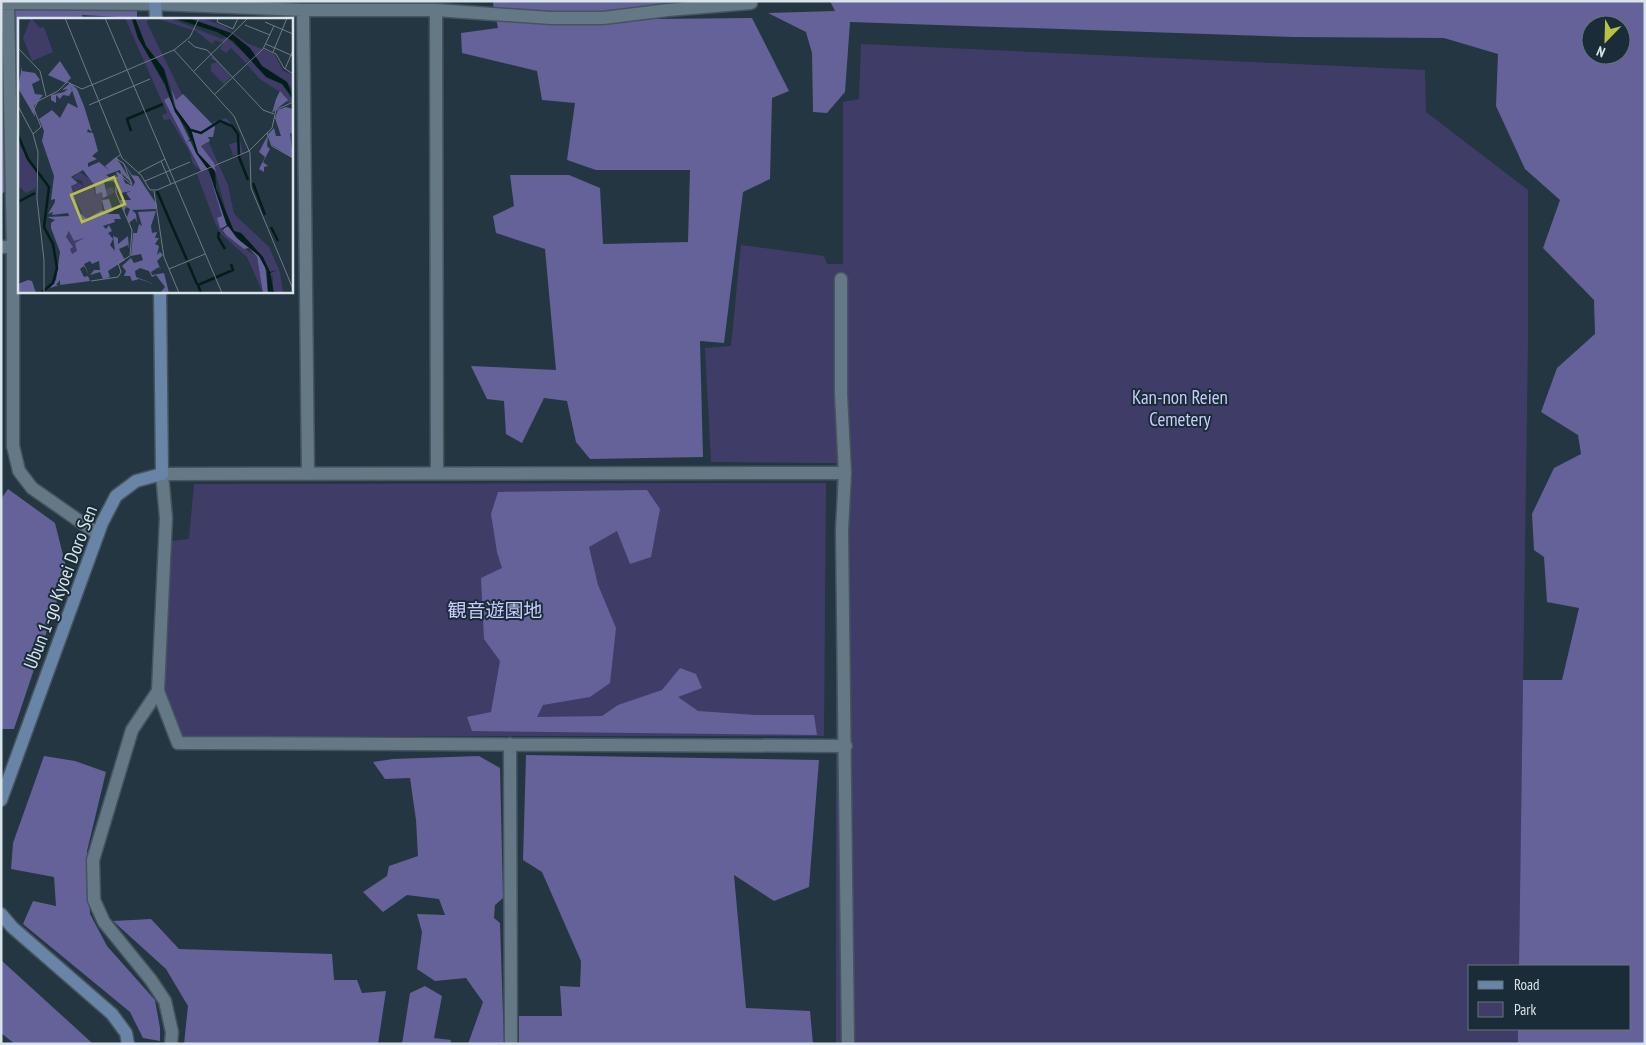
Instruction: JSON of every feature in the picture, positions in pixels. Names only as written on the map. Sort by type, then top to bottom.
[{"type":"street","points":[[155,2],[156,18]]},
{"type":"street","points":[[98,534],[32,488],[19,470],[13,446],[11,247],[5,3],[155,2],[303,10],[436,10],[551,18],[604,18],[751,2]]},
{"type":"street","points":[[303,10],[308,474]]},
{"type":"street","points":[[436,10],[437,473]]},
{"type":"street","points":[[841,279],[841,394],[845,472],[842,530],[848,1044]]},
{"type":"street","points":[[160,292],[162,474],[166,518],[158,691],[178,743],[846,746]]},
{"type":"street","points":[[162,474],[845,472]]},
{"type":"street","name":"Ubun 1-go Kyoei Doro Sen","points":[[1,800],[98,534],[116,496],[136,481],[162,474]]},
{"type":"street","points":[[158,691],[132,730],[93,860],[94,900],[104,922],[151,980],[165,1001],[172,1032],[171,1044]]},
{"type":"street","points":[[510,744],[511,1044]]},
{"type":"street","points":[[1,914],[12,927],[112,1014],[126,1033],[128,1044]]},
{"type":"green space","points":[[1,1],[137,1],[137,18],[82,15],[83,18],[18,18],[18,184],[1,194]]},
{"type":"green space","points":[[494,1],[685,1],[609,13],[648,19],[752,18],[789,91],[772,98],[770,179],[743,192],[724,343],[700,341],[703,457],[590,459],[576,442],[567,401],[544,398],[522,443],[506,434],[504,401],[487,399],[471,366],[556,370],[545,249],[496,233],[493,216],[514,206],[510,175],[569,175],[600,188],[603,244],[688,242],[690,170],[596,170],[567,160],[575,103],[542,100],[537,71],[462,53],[461,33],[498,28]]},
{"type":"green space","points":[[830,1],[1645,1],[1645,1044],[1518,1044],[1518,1030],[1631,1030],[1631,965],[1519,965],[1523,680],[1562,680],[1579,608],[1547,602],[1544,557],[1534,550],[1532,514],[1554,468],[1581,454],[1578,435],[1541,412],[1557,368],[1595,334],[1594,300],[1543,248],[1560,200],[1525,169],[1496,106],[1498,54],[1444,38],[1294,37],[850,22],[845,92],[827,113],[813,112],[812,53],[806,32],[768,13],[835,11]]},
{"type":"green space","name":"Kan-non Reien Cemetery","points":[[861,44],[1425,70],[1426,112],[1528,190],[1528,340],[1519,965],[1468,965],[1468,1030],[1518,1030],[1518,1044],[836,1044],[836,463],[711,462],[705,348],[731,346],[741,245],[824,256],[827,264],[843,264],[843,102],[859,99]]},
{"type":"green space","name":"観音遊園地","points":[[826,483],[824,736],[182,736],[165,688],[172,541],[189,539],[194,484]]},
{"type":"green space","points":[[8,489],[55,523],[67,571],[14,729],[1,729],[1,499]]},
{"type":"green space","points":[[647,490],[660,509],[651,557],[630,564],[617,531],[589,547],[598,585],[616,628],[610,683],[590,697],[543,705],[537,717],[602,716],[618,705],[662,690],[680,668],[696,674],[702,688],[678,697],[698,711],[755,715],[814,715],[817,735],[472,731],[467,717],[491,712],[500,661],[484,639],[481,578],[502,568],[497,552],[491,514],[498,492]]},
{"type":"green space","points":[[526,755],[819,760],[809,887],[774,901],[734,875],[746,1008],[810,1011],[813,1044],[519,1044],[519,1016],[562,1016],[560,986],[580,987],[581,961],[542,872],[523,860]]},
{"type":"green space","points":[[44,756],[75,761],[106,772],[87,851],[90,914],[107,946],[155,1000],[160,1028],[160,1041],[143,1038],[130,1012],[23,924],[33,901],[56,906],[54,877],[11,869],[13,843]]},
{"type":"green space","points":[[479,756],[500,768],[503,898],[495,905],[494,918],[500,923],[504,1044],[468,1044],[483,1002],[466,978],[435,981],[417,969],[422,932],[417,914],[445,915],[439,899],[407,895],[383,912],[363,892],[387,876],[389,866],[418,856],[416,820],[410,778],[385,779],[373,762],[393,759]]},
{"type":"green space","points":[[151,919],[179,949],[332,954],[334,980],[357,980],[362,993],[386,991],[378,1044],[184,1044],[188,1006],[166,969],[113,921]]},
{"type":"green space","points":[[1,960],[92,1044],[15,1044],[1,1033]]},
{"type":"green space","points":[[425,986],[442,996],[434,1038],[451,1040],[450,1044],[402,1044],[410,993]]}]
